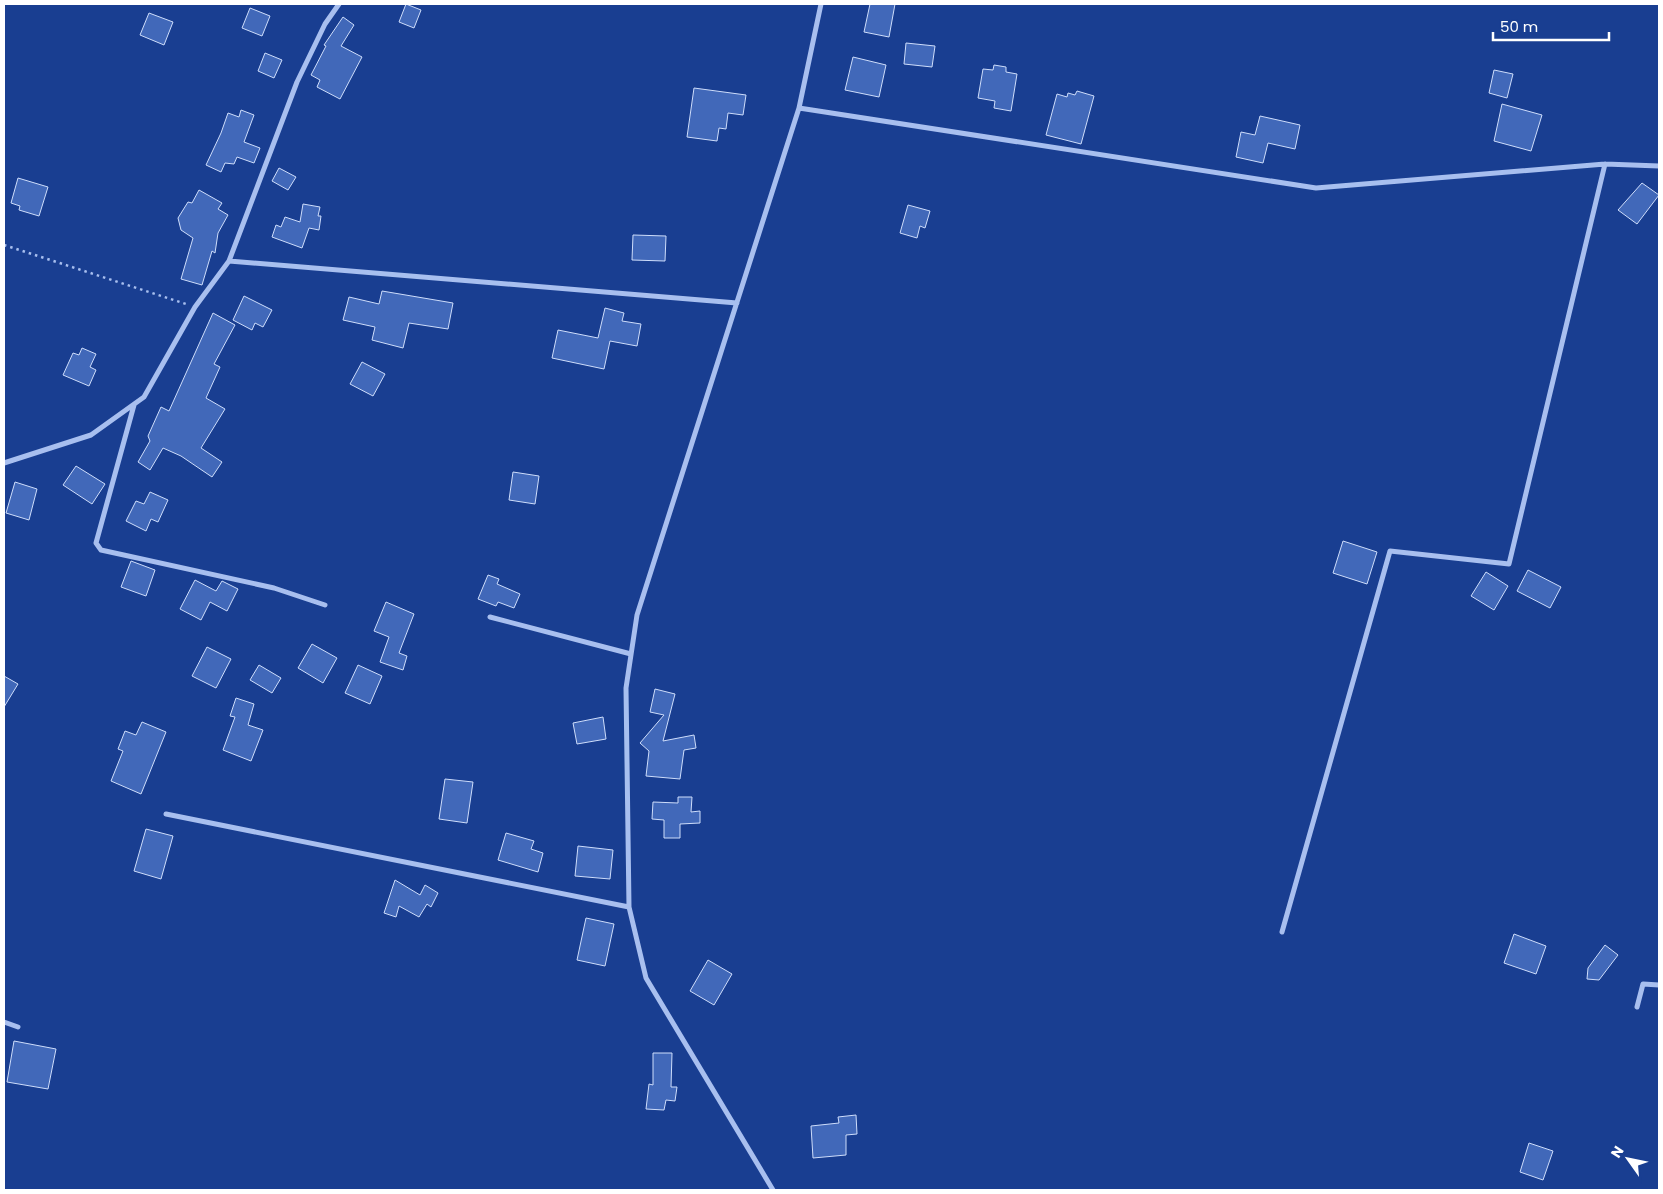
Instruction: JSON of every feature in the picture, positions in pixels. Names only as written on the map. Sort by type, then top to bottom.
[{"type":"street","points":[[4,463],[91,435],[144,397],[194,307],[229,261],[297,82],[325,24],[339,4]]},
{"type":"street","points":[[773,1190],[646,978],[629,907],[626,688],[637,615],[799,108],[821,4]]},
{"type":"street","points":[[799,108],[1316,188],[1605,164],[1659,166]]},
{"type":"street","points":[[1282,932],[1390,551],[1509,564],[1605,164]]},
{"type":"street","points":[[229,261],[737,303]]},
{"type":"street","points":[[134,404],[96,543],[101,550],[274,588],[324,604]]},
{"type":"street","points":[[490,616],[631,654]]},
{"type":"street","points":[[166,814],[629,907]]},
{"type":"street","points":[[1637,1007],[1643,984],[1659,985]]},
{"type":"street","points":[[4,1022],[18,1027]]},
{"type":"path","points":[[4,245],[194,307]]},
{"type":"building","points":[[406,4],[421,10],[414,28],[399,22]]},
{"type":"building","points":[[870,4],[895,4],[889,37],[864,32]]},
{"type":"building","points":[[250,8],[270,16],[262,36],[242,28]]},
{"type":"building","points":[[149,13],[173,22],[164,45],[140,35]]},
{"type":"building","points":[[343,17],[354,25],[341,46],[362,57],[340,99],[317,87],[320,80],[311,75],[326,46],[324,45]]},
{"type":"building","points":[[906,43],[935,46],[932,67],[904,64]]},
{"type":"building","points":[[265,53],[282,60],[274,78],[258,71]]},
{"type":"building","points":[[853,57],[886,65],[879,97],[845,90]]},
{"type":"building","points":[[994,65],[1006,67],[1006,72],[1017,74],[1011,111],[994,108],[995,101],[978,98],[983,69],[993,70]]},
{"type":"building","points":[[1494,70],[1513,74],[1507,98],[1489,93]]},
{"type":"building","points":[[694,88],[746,95],[743,115],[728,113],[726,129],[719,128],[717,141],[687,137]]},
{"type":"building","points":[[1077,91],[1094,96],[1081,144],[1046,135],[1057,94],[1067,97],[1068,93],[1075,95]]},
{"type":"building","points":[[1502,104],[1542,115],[1531,151],[1494,141]]},
{"type":"building","points":[[241,110],[254,115],[244,142],[260,148],[254,163],[237,157],[234,164],[225,163],[221,172],[206,165],[228,113],[239,117]]},
{"type":"building","points":[[1260,116],[1300,125],[1295,149],[1268,143],[1263,163],[1236,157],[1241,132],[1255,135]]},
{"type":"building","points":[[279,168],[296,177],[288,190],[272,181]]},
{"type":"building","points":[[18,178],[48,187],[39,216],[19,210],[20,206],[11,203]]},
{"type":"building","points":[[1642,183],[1659,195],[1637,224],[1618,210]]},
{"type":"building","points":[[199,190],[222,203],[218,209],[228,215],[218,233],[215,253],[212,251],[202,285],[181,279],[193,238],[181,230],[178,218],[188,202],[192,203]]},
{"type":"building","points":[[303,204],[320,207],[318,216],[321,216],[319,230],[309,228],[302,248],[272,237],[276,225],[281,227],[285,217],[300,222]]},
{"type":"building","points":[[908,205],[930,211],[925,228],[920,226],[917,238],[900,233]]},
{"type":"building","points":[[633,235],[666,236],[665,261],[632,260]]},
{"type":"building","points":[[382,291],[453,303],[448,329],[409,323],[403,348],[372,340],[375,327],[343,320],[349,297],[379,304]]},
{"type":"building","points":[[244,296],[272,310],[263,327],[255,323],[252,330],[233,320]]},
{"type":"building","points":[[605,308],[624,313],[622,321],[641,324],[637,346],[610,341],[604,369],[552,358],[558,330],[598,338]]},
{"type":"building","points":[[213,313],[235,325],[214,364],[220,367],[206,398],[225,409],[201,448],[222,462],[212,477],[181,456],[163,448],[150,470],[138,462],[150,441],[148,436],[161,407],[169,411]]},
{"type":"building","points":[[82,348],[96,354],[90,367],[96,370],[89,386],[63,375],[73,353],[79,355]]},
{"type":"building","points":[[362,362],[385,374],[373,396],[350,384]]},
{"type":"building","points":[[76,466],[105,484],[92,504],[63,485]]},
{"type":"building","points":[[513,472],[539,476],[535,504],[509,500]]},
{"type":"building","points":[[15,482],[37,489],[29,520],[6,513]]},
{"type":"building","points":[[150,492],[168,500],[158,522],[151,519],[146,531],[126,521],[136,501],[144,504]]},
{"type":"building","points":[[1343,541],[1377,552],[1367,584],[1333,573]]},
{"type":"building","points":[[131,561],[155,570],[146,596],[121,587]]},
{"type":"building","points":[[1528,570],[1561,587],[1550,608],[1517,591]]},
{"type":"building","points":[[1486,572],[1508,586],[1494,610],[1471,596]]},
{"type":"building","points":[[488,575],[499,579],[497,584],[520,594],[514,608],[498,602],[496,606],[478,599]]},
{"type":"building","points":[[195,580],[216,591],[222,581],[238,589],[227,611],[210,602],[201,620],[180,609]]},
{"type":"building","points":[[386,602],[414,614],[399,653],[407,656],[403,670],[380,662],[389,637],[374,631]]},
{"type":"building","points":[[312,644],[337,658],[323,683],[298,668]]},
{"type":"building","points":[[207,647],[231,659],[216,688],[192,676]]},
{"type":"building","points":[[259,665],[281,678],[272,693],[250,680]]},
{"type":"building","points":[[358,665],[382,676],[370,704],[345,693]]},
{"type":"building","points":[[4,676],[18,684],[4,707]]},
{"type":"building","points":[[655,689],[675,694],[663,741],[694,735],[696,748],[684,750],[680,779],[646,776],[649,751],[640,743],[664,715],[650,712]]},
{"type":"building","points":[[236,698],[254,704],[248,725],[263,730],[251,761],[223,750],[235,717],[230,716]]},
{"type":"building","points":[[603,717],[606,739],[577,744],[573,723]]},
{"type":"building","points":[[142,722],[166,732],[141,794],[111,781],[123,751],[118,749],[125,731],[136,735]]},
{"type":"building","points":[[445,779],[473,782],[467,823],[439,819]]},
{"type":"building","points":[[678,797],[692,797],[691,812],[700,811],[700,823],[680,824],[680,838],[664,838],[664,820],[652,819],[653,802],[678,803]]},
{"type":"building","points":[[146,829],[173,836],[161,879],[134,871]]},
{"type":"building","points":[[506,833],[534,841],[531,849],[543,853],[538,872],[498,860]]},
{"type":"building","points":[[578,846],[613,850],[610,879],[575,876]]},
{"type":"building","points":[[395,880],[420,895],[425,885],[438,893],[431,907],[427,904],[419,917],[399,906],[396,917],[384,913]]},
{"type":"building","points":[[586,918],[614,924],[605,966],[577,960]]},
{"type":"building","points":[[1514,934],[1546,946],[1536,974],[1504,963]]},
{"type":"building","points":[[1605,945],[1618,955],[1599,980],[1587,979],[1588,968]]},
{"type":"building","points":[[708,960],[732,974],[714,1005],[690,991]]},
{"type":"building","points":[[14,1041],[56,1049],[48,1089],[7,1082]]},
{"type":"building","points":[[653,1053],[672,1053],[671,1087],[677,1087],[675,1101],[666,1100],[664,1110],[646,1109],[649,1084],[653,1085]]},
{"type":"building","points":[[856,1115],[857,1134],[846,1135],[846,1155],[813,1158],[811,1126],[839,1123],[838,1117]]},
{"type":"building","points":[[1529,1143],[1553,1151],[1543,1180],[1520,1172]]}]
